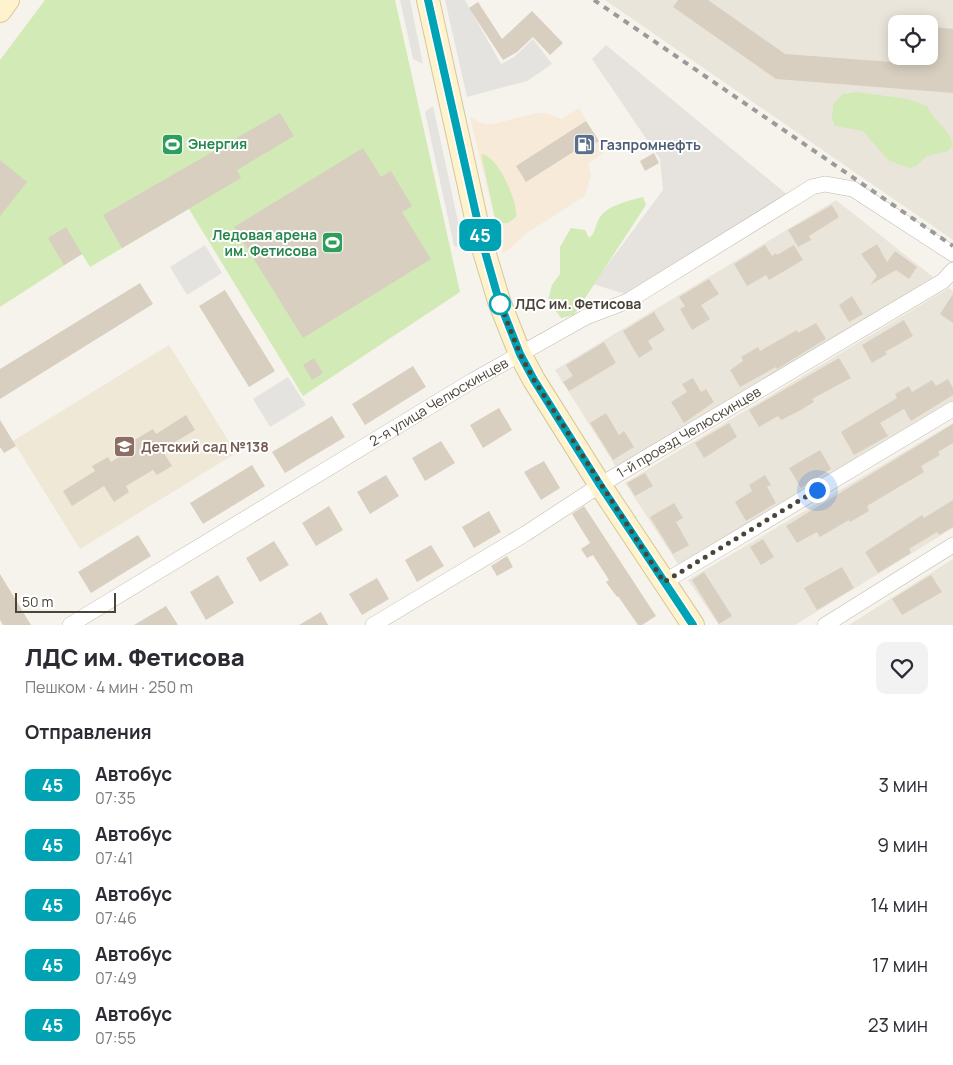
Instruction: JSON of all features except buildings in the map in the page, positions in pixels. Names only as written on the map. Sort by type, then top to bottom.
[{"type":"main road","points":[[0,11],[8,0]]},
{"type":"main road","points":[[428,0],[482,241],[499,301],[520,354],[534,380],[600,485],[693,625]]},
{"type":"street","name":"2-я улица Челюскинцев","points":[[70,625],[291,489],[520,354],[586,318],[628,302],[812,187],[825,184],[853,188],[953,254]]},
{"type":"street","name":"1-й проезд Челюскинцев","points":[[373,625],[525,534],[600,485],[943,281],[953,270]]},
{"type":"street","points":[[664,582],[953,409]]},
{"type":"street","points":[[825,625],[953,545]]},
{"type":"shaded area","points":[[400,0],[410,0],[423,64],[413,59]]},
{"type":"shaded area","points":[[445,0],[465,0],[501,64],[514,57],[533,39],[552,64],[527,81],[467,97]]},
{"type":"shaded area","points":[[605,0],[953,0],[953,240]]},
{"type":"shaded area","points":[[606,45],[790,197],[628,295],[593,284],[663,190],[660,159],[592,59]]},
{"type":"shaded area","points":[[433,106],[464,249],[454,246],[425,112]]},
{"type":"shaded area","points":[[579,108],[605,152],[588,164],[591,175],[585,196],[527,233],[503,254],[470,117],[484,124],[493,124],[537,113],[546,113],[562,119]]},
{"type":"shaded area","points":[[836,200],[933,277],[618,470],[555,370]]},
{"type":"shaded area","points":[[205,245],[222,273],[187,295],[170,267]]},
{"type":"shaded area","points":[[949,288],[953,291],[953,401],[680,567],[625,483]]},
{"type":"shaded area","name":"Детский сад №138","points":[[169,345],[236,453],[80,549],[13,441]]},
{"type":"shaded area","points":[[288,377],[306,405],[270,427],[253,399]]},
{"type":"shaded area","points":[[953,423],[953,528],[795,625],[719,625],[688,580]]},
{"type":"shaded area","points":[[953,559],[953,625],[849,625]]},
{"type":"green space","points":[[45,0],[395,0],[460,292],[303,396],[189,209],[90,267],[82,254],[0,307],[0,60]]},
{"type":"green space","points":[[857,92],[908,99],[927,106],[948,133],[953,145],[948,151],[927,156],[916,166],[909,168],[888,160],[863,131],[835,126],[832,119],[833,104],[843,94]]},
{"type":"green space","points":[[481,154],[494,162],[506,180],[516,210],[516,217],[508,223],[500,223],[495,218]]},
{"type":"green space","points":[[643,197],[646,205],[574,315],[561,318],[548,300],[552,285],[560,274],[560,247],[571,228],[585,230],[589,238],[605,211],[630,200]]},
{"type":"railway","points":[[594,0],[953,246]]},
{"type":"bus line","name":"45","points":[[428,0],[468,188],[499,301],[520,354],[534,380],[600,485],[693,625]]},
{"type":"place","name":"Энергия","points":[[172,144]]},
{"type":"place","name":"Газпромнефть","points":[[584,145]]},
{"type":"place","name":"Ледовая арена им. Фетисова","points":[[333,243]]},
{"type":"place","name":"ЛДС им. Фетисова","points":[[500,304]]},
{"type":"place","name":"Детский сад №138","points":[[125,447]]},
{"type":"route","points":[[500,304],[499,301],[520,354],[534,380],[664,582],[817,490]]}]
